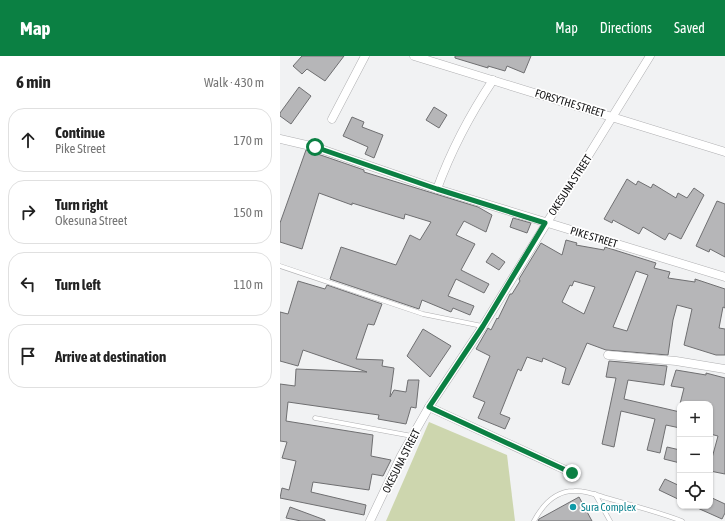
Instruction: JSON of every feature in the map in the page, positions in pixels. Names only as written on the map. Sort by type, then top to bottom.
[{"type":"street","points":[[332,119],[365,56]]},
{"type":"street","name":"FORSYTHE STREET","points":[[414,56],[614,116],[725,152]]},
{"type":"street","name":"OKESUNA STREET","points":[[370,521],[412,436],[429,407],[483,326],[545,223],[614,116],[650,56]]},
{"type":"street","points":[[437,189],[462,130],[472,111],[493,80]]},
{"type":"street","name":"PIKE STREET","points":[[280,139],[315,147],[437,189],[725,277]]},
{"type":"street","points":[[608,355],[676,361],[725,369]]},
{"type":"street","points":[[429,407],[572,473]]},
{"type":"lane","points":[[280,266],[423,314],[483,326]]},
{"type":"lane","points":[[315,418],[412,436]]},
{"type":"lane","points":[[534,521],[541,508],[560,494],[574,491],[595,494],[648,509],[682,521]]},
{"type":"lane","points":[[595,494],[610,521]]},
{"type":"green space","points":[[429,422],[507,455],[515,521],[386,521]]},
{"type":"building","points":[[302,56],[344,56],[325,81],[307,69],[302,74],[293,66]]},
{"type":"building","points":[[455,56],[531,56],[524,73],[507,66],[505,71],[488,66],[488,68],[455,58]]},
{"type":"building","points":[[299,87],[311,96],[291,124],[280,116],[280,113]]},
{"type":"building","points":[[434,107],[447,115],[439,128],[426,120]]},
{"type":"building","points":[[352,117],[364,122],[362,127],[383,135],[374,158],[365,154],[368,147],[343,136]]},
{"type":"building","points":[[306,150],[364,170],[364,172],[478,207],[492,215],[486,232],[464,221],[456,235],[475,244],[461,270],[489,284],[484,293],[456,279],[448,296],[474,306],[470,315],[453,308],[451,312],[422,300],[419,309],[330,279],[341,247],[396,265],[410,235],[420,240],[431,222],[405,214],[404,219],[352,203],[352,205],[319,193],[302,249],[280,242],[280,223]]},
{"type":"building","points":[[627,179],[636,185],[638,181],[651,188],[653,184],[676,198],[678,193],[687,198],[694,188],[704,195],[681,239],[669,233],[665,240],[643,227],[639,234],[613,220],[612,223],[604,219]]},
{"type":"building","points":[[717,201],[725,204],[725,257],[710,249],[709,252],[696,246]]},
{"type":"building","points":[[513,218],[531,223],[527,233],[510,227]]},
{"type":"building","points":[[566,240],[577,243],[576,245],[604,250],[605,247],[656,263],[654,268],[670,272],[668,278],[695,282],[695,279],[725,289],[725,308],[723,307],[719,328],[725,329],[725,355],[716,355],[684,345],[692,309],[677,305],[673,320],[668,355],[606,350],[587,343],[569,385],[562,383],[566,368],[543,358],[542,362],[527,357],[521,371],[518,369],[500,414],[510,418],[505,429],[478,418],[485,402],[473,397],[490,356],[476,349],[488,328],[491,330],[497,318],[498,319],[510,294],[512,294],[520,281],[519,279],[541,243],[562,255]],"holes":[[[636,271],[648,275],[627,331],[613,327]],[[574,281],[595,287],[584,314],[562,302],[570,285],[572,286]]]},
{"type":"building","points":[[492,253],[505,262],[499,270],[486,262]]},
{"type":"building","points":[[298,281],[325,289],[327,285],[382,304],[374,325],[368,324],[356,359],[383,360],[382,366],[394,368],[390,397],[394,390],[406,392],[408,380],[419,380],[416,408],[411,407],[406,424],[378,419],[379,415],[288,402],[286,421],[373,435],[371,456],[391,460],[383,476],[372,474],[369,490],[313,482],[311,492],[366,505],[364,515],[280,498],[282,488],[289,490],[296,461],[282,458],[287,442],[280,441],[280,384],[295,386],[296,369],[367,372],[303,350],[298,366],[280,361],[280,312],[288,314]]},
{"type":"building","points":[[423,329],[451,346],[430,377],[407,356]]},
{"type":"building","points":[[609,361],[667,366],[664,385],[628,380],[624,399],[677,411],[677,427],[666,425],[660,453],[647,450],[655,419],[621,411],[614,447],[602,444],[616,378],[606,377]]},
{"type":"building","points":[[676,370],[706,375],[706,373],[725,378],[725,474],[713,472],[713,454],[718,436],[713,435],[713,401],[681,401],[684,388],[671,386]]},
{"type":"building","points":[[667,447],[677,449],[677,462],[664,459]]},
{"type":"building","points":[[665,479],[677,485],[677,499],[659,490]]},
{"type":"building","name":"Sura Complex","points":[[579,497],[592,521],[538,521],[539,519]]},
{"type":"building","points":[[713,498],[725,504],[725,513],[722,519],[700,509],[713,509]]},
{"type":"building","points":[[290,507],[325,521],[301,521],[286,518]]},
{"type":"place","name":"Sura Complex","points":[[573,507]]},
{"type":"route","points":[[315,147],[379,170],[545,223],[483,326],[429,407],[572,473]]}]
